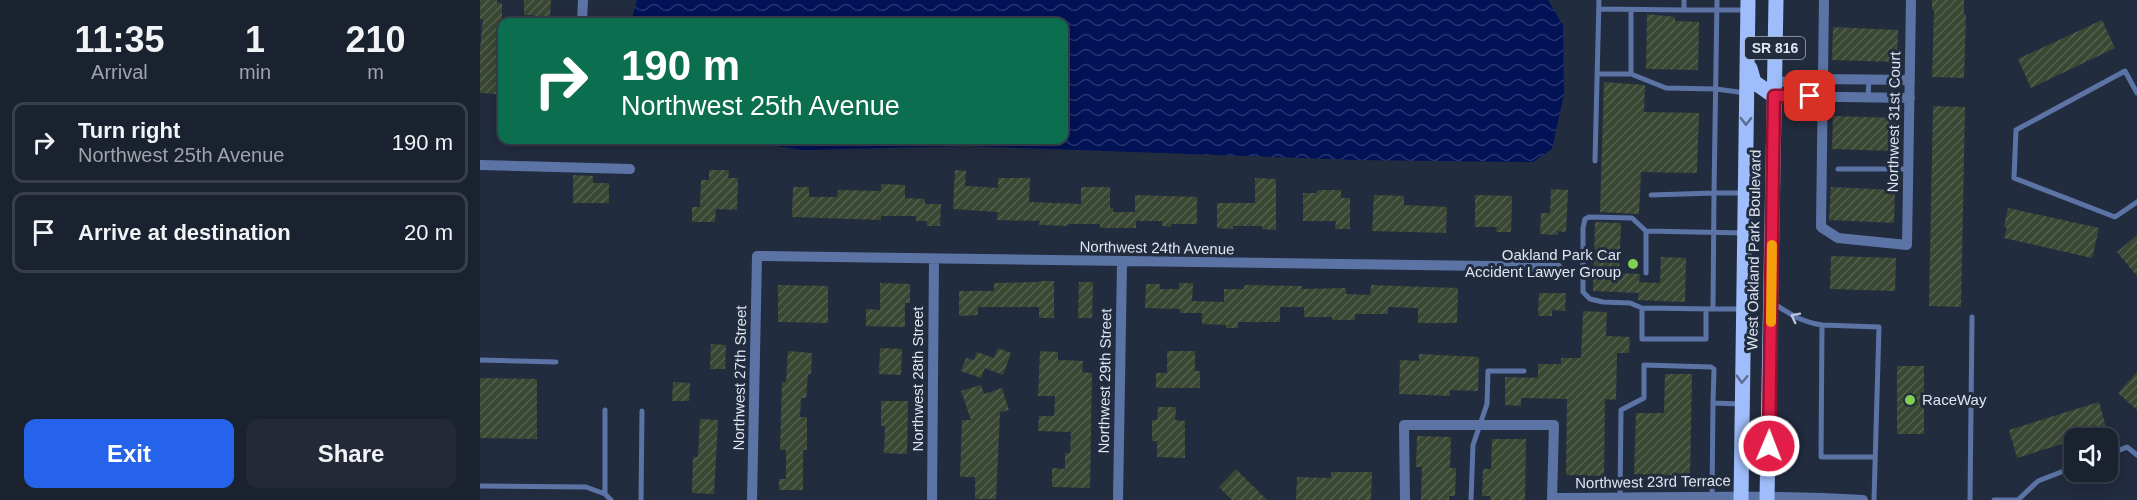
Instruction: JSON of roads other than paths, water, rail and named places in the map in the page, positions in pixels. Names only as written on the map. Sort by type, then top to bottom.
[{"type":"main road","name":"West Oakland Park Boulevard","points":[[1768,498],[1776,0]]},
{"type":"main road","name":"West Oakland Park Boulevard","points":[[1741,498],[1748,5]]},
{"type":"main road","points":[[1748,59],[1754,82],[1774,96]]},
{"type":"main road","points":[[1747,93],[1759,98],[1774,124]]},
{"type":"street","points":[[582,0],[582,18]]},
{"type":"street","points":[[1823,96],[1824,0]]},
{"type":"street","name":"Northwest 31st Court","points":[[1823,96],[1821,227],[1838,238],[1907,245],[1911,0]]},
{"type":"street","points":[[1775,80],[1809,84],[1823,79],[1910,80]]},
{"type":"street","points":[[1774,96],[1910,98]]},
{"type":"street","points":[[480,165],[630,170]]},
{"type":"street","name":"Northwest 24th Avenue","points":[[757,256],[1557,267]]},
{"type":"street","name":"Northwest 27th Street","points":[[752,500],[757,256]]},
{"type":"street","name":"Northwest 28th Street","points":[[932,500],[934,259]]},
{"type":"street","name":"Northwest 29th Street","points":[[1118,500],[1122,262]]},
{"type":"street","points":[[1405,500],[1404,426],[1479,424],[1554,425],[1552,499]]},
{"type":"street","name":"Northwest 23rd Terrace","points":[[1552,499],[1863,500]]},
{"type":"lane","points":[[1595,161],[1599,0]]},
{"type":"lane","points":[[1684,0],[1684,10]]},
{"type":"lane","points":[[1642,308],[1642,339],[1706,339],[1713,233],[1717,0]]},
{"type":"lane","points":[[1599,9],[1717,10],[1748,5]]},
{"type":"lane","points":[[1631,10],[1631,74]]},
{"type":"lane","points":[[2137,93],[2125,70],[2016,130],[2014,178],[2115,217],[2137,202]]},
{"type":"lane","points":[[1598,75],[1631,74],[1666,88],[1716,89],[1747,93]]},
{"type":"lane","points":[[1868,98],[1869,79]]},
{"type":"lane","points":[[1838,169],[1909,169]]},
{"type":"lane","points":[[1651,195],[1746,193]]},
{"type":"lane","points":[[1744,309],[1642,308],[1630,303],[1590,299],[1583,292],[1583,228],[1585,219],[1589,217],[1632,218],[1646,231],[1745,232]]},
{"type":"lane","points":[[1646,231],[1646,273]]},
{"type":"lane","points":[[1772,302],[1787,314],[1805,322],[1822,325],[1879,327],[1874,500]]},
{"type":"lane","points":[[1970,500],[1972,317]]},
{"type":"lane","points":[[1822,325],[1821,457],[1875,458]]},
{"type":"lane","points":[[480,360],[556,362]]},
{"type":"lane","points":[[1613,499],[1621,410],[1644,398],[1644,365],[1712,367],[1714,369],[1712,499]]},
{"type":"lane","points":[[1471,500],[1473,445],[1487,404],[1488,371],[1524,371]]},
{"type":"lane","points":[[1713,403],[1742,404]]},
{"type":"lane","points":[[605,410],[605,494]]},
{"type":"lane","points":[[641,500],[642,411]]},
{"type":"lane","points":[[2118,450],[2127,447],[2137,455]]},
{"type":"lane","points":[[1994,500],[2019,500],[2038,481],[2064,471]]},
{"type":"lane","points":[[480,486],[586,487],[605,494],[611,500]]},
{"type":"water","points":[[637,0],[1548,0],[1563,25],[1564,94],[1552,149],[1533,162],[1354,160],[966,146],[803,150],[763,144],[1068,144],[1068,18],[632,18]]},
{"type":"place","name":"Oakland Park Car Accident Lawyer Group","points":[[1633,264]]},
{"type":"place","name":"RaceWay","points":[[1910,400]]}]
